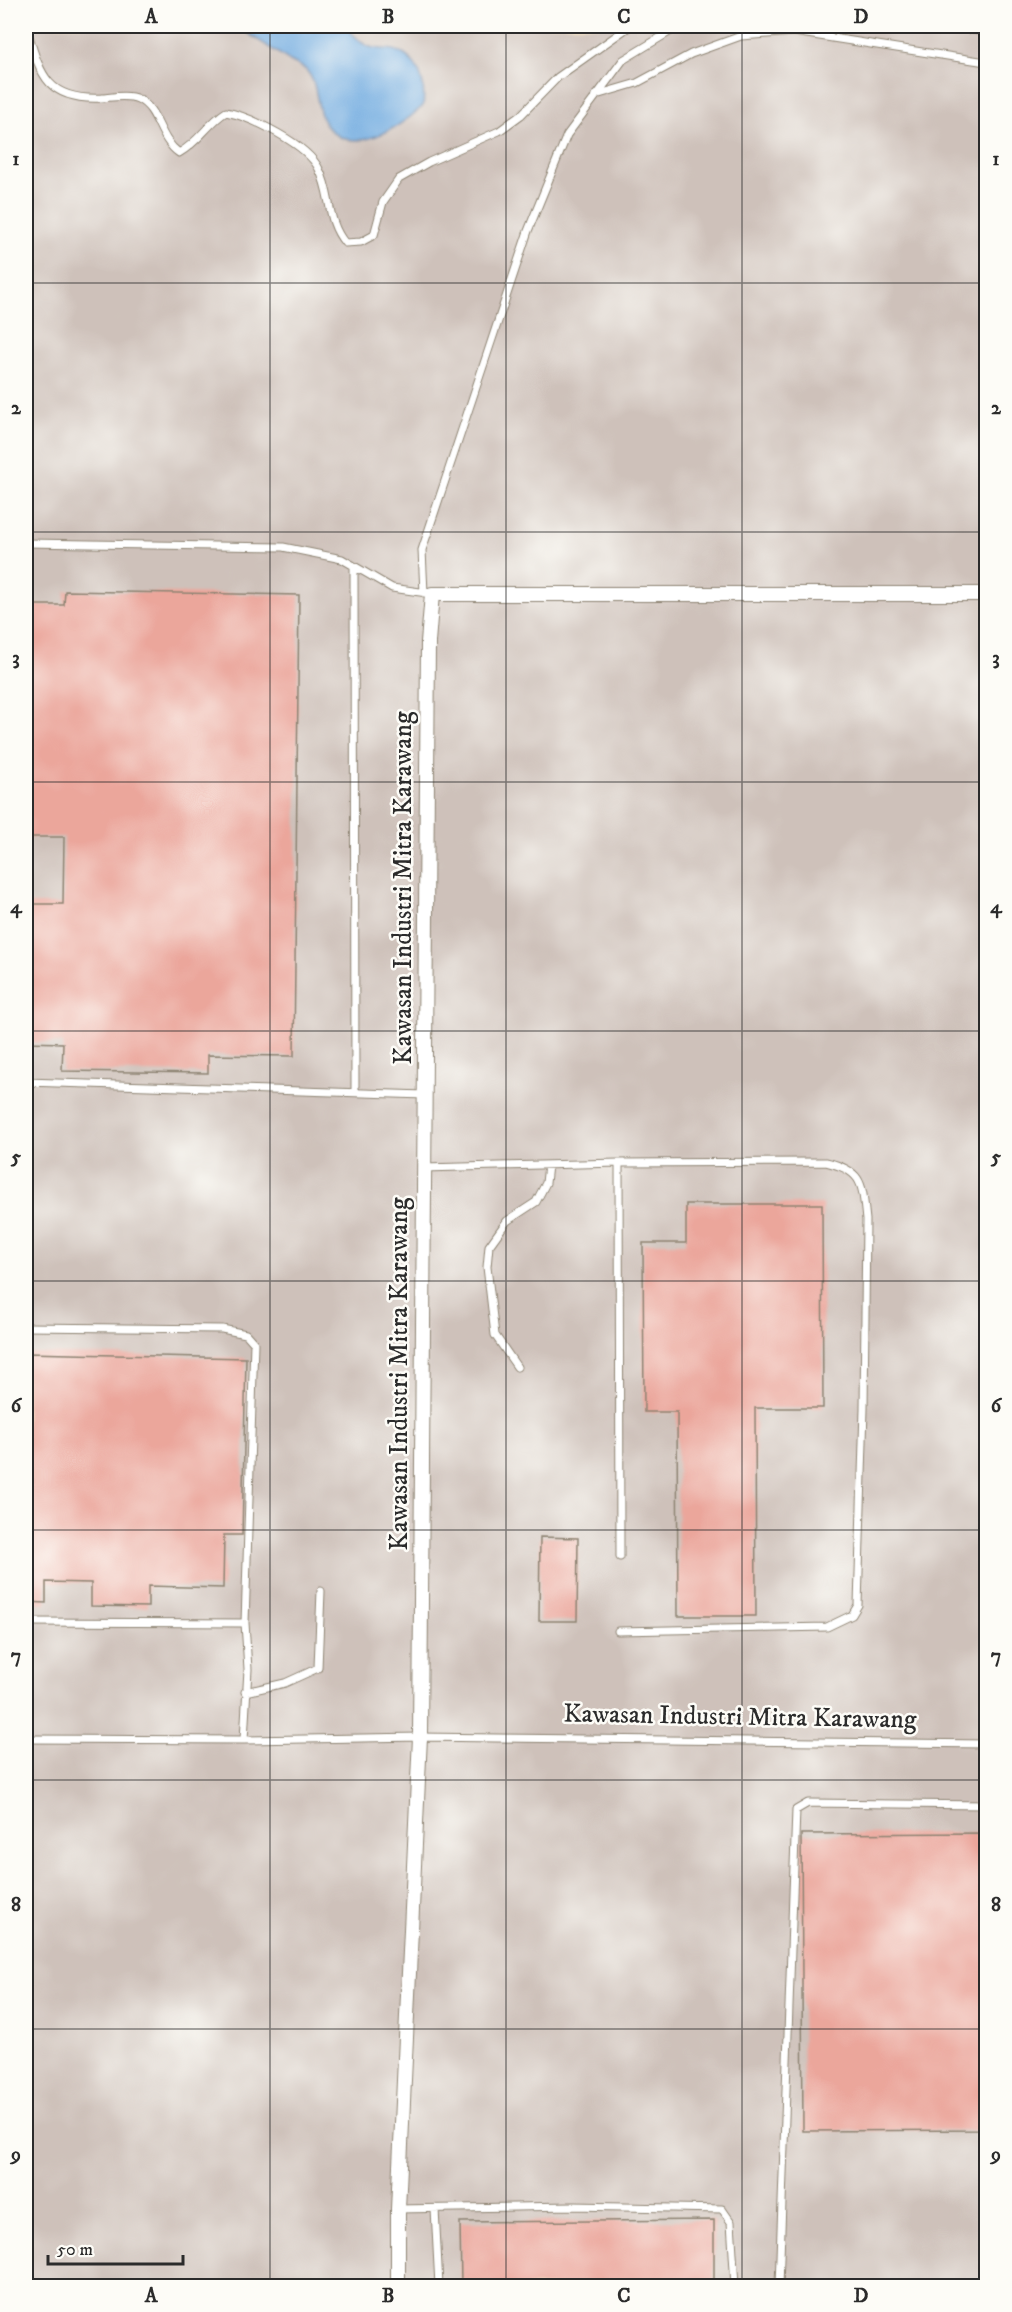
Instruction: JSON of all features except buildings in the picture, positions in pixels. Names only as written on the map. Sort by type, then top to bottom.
[{"type":"street","points":[[428,593],[987,594]]},
{"type":"street","name":"Kawasan Industri Mitra Karawang","points":[[398,2286],[398,2209],[420,1737],[428,593]]},
{"type":"lane","points":[[26,26],[44,77],[58,93],[82,99],[123,96],[138,99],[151,110],[168,146],[179,153],[195,144],[214,119],[226,112],[248,116],[312,156],[320,171],[334,230],[345,243],[361,242],[374,235],[383,202],[399,179],[429,162],[499,131],[521,115],[558,77],[630,26]]},
{"type":"lane","points":[[26,543],[283,547],[319,553],[354,566],[392,588],[428,593],[422,550],[528,231],[567,135],[622,60],[671,31],[690,26]]},
{"type":"lane","points":[[943,26],[987,32]]},
{"type":"lane","points":[[596,95],[637,83],[691,54],[741,36],[752,35],[794,32],[987,62]]},
{"type":"lane","points":[[354,566],[356,1092]]},
{"type":"lane","points":[[26,1082],[426,1095]]},
{"type":"lane","points":[[424,1168],[619,1162],[840,1164],[856,1177],[863,1192],[866,1220],[860,1594],[852,1615],[827,1627],[618,1631]]},
{"type":"lane","points":[[619,1162],[620,1557]]},
{"type":"lane","points":[[517,1367],[495,1335],[487,1267],[489,1246],[507,1221],[536,1202],[546,1183],[548,1165]]},
{"type":"lane","points":[[26,1327],[222,1329],[246,1334],[254,1343],[245,1623],[248,1670],[244,1740]]},
{"type":"lane","points":[[245,1692],[285,1683],[318,1668],[321,1591]]},
{"type":"lane","points":[[26,1622],[245,1623]]},
{"type":"lane","name":"Kawasan Industri Mitra Karawang","points":[[26,1739],[244,1740],[420,1737],[987,1744]]},
{"type":"lane","points":[[779,2286],[796,1810],[808,1803],[987,1806]]},
{"type":"lane","points":[[398,2209],[573,2206],[722,2209],[731,2222],[735,2286]]},
{"type":"lane","points":[[435,2209],[439,2286]]},
{"type":"shaded area","points":[[26,26],[986,26],[986,2286],[26,2286]]},
{"type":"water","points":[[236,26],[346,26],[366,46],[394,50],[410,59],[422,80],[423,106],[388,131],[360,140],[347,139],[334,133],[324,122],[313,82],[306,70]]}]
